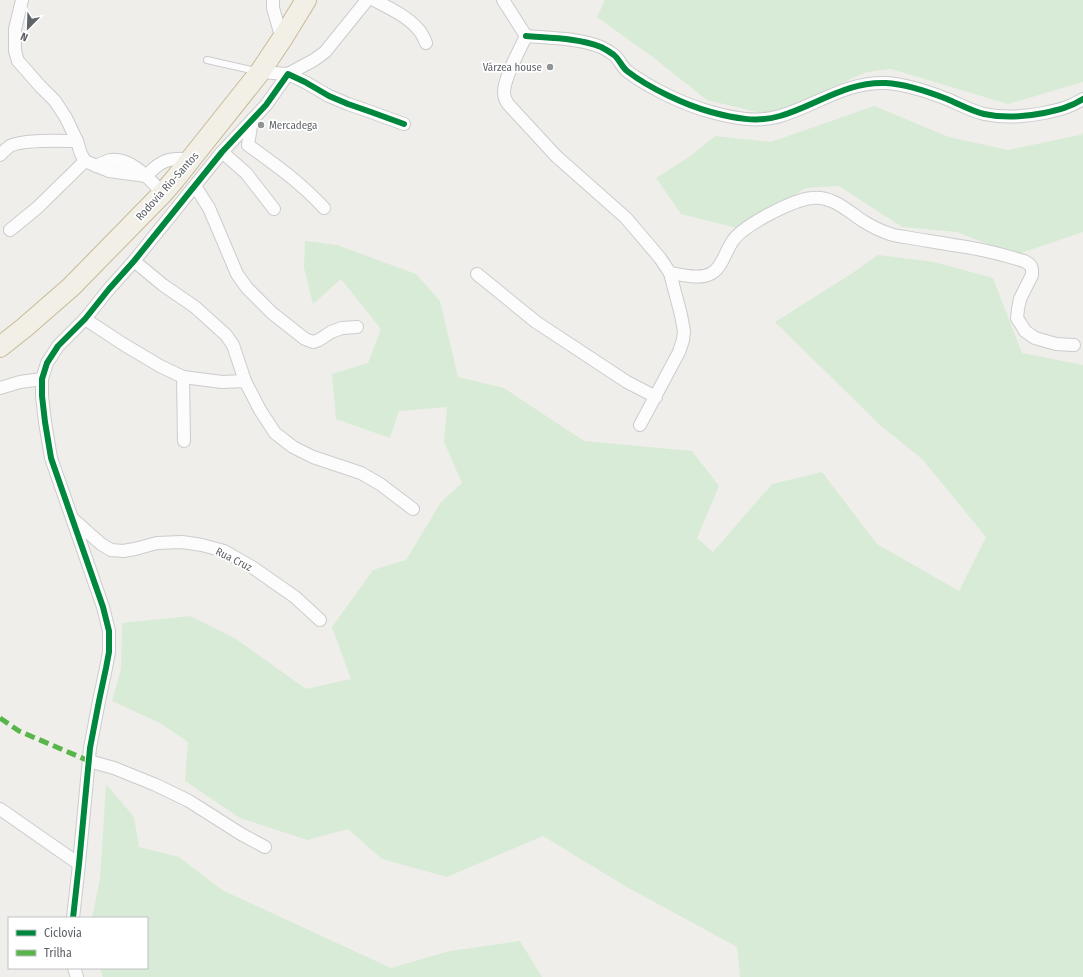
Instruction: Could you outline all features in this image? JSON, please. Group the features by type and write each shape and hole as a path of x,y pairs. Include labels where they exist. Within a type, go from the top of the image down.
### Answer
{"highway":[{"name":"Rodovia Rio-Santos","path":"0,347 24,328 71,286 163,193 192,159 260,72 306,0"}],"street":[{"path":"22,0 15,29 15,51 18,61 55,101 66,118 77,141 81,154 90,163 109,171 146,176 163,193"},
{"path":"273,0 273,8 282,39"},
{"path":"73,917 80,864 89,761 109,652 109,631 104,607 51,458 44,422 42,379 48,363 58,346 85,319 226,148 266,105 288,74 314,60 325,52 367,0"},
{"path":"374,0 393,10 409,21 419,30 426,43"},
{"path":"503,0 526,36"},
{"path":"526,36 567,39 601,47 615,56 627,71 654,88 678,100 710,112 738,118 758,120 779,116 850,88 868,83 886,83 911,88 946,99 983,114 1006,116 1031,116 1074,105 1083,99"},
{"path":"526,36 508,76 504,91 504,98 556,156 626,218 660,258 670,273 681,315 684,331 683,340 679,352 640,425"},
{"path":"260,72 288,74 329,96 404,124"},
{"path":"248,145 252,120"},
{"path":"0,155 11,146 26,142 77,141"},
{"path":"226,148 248,145 302,185 324,208"},
{"path":"226,148 274,209"},
{"path":"146,176 155,167 167,160 175,158 192,159"},
{"path":"10,230 90,163"},
{"path":"195,186 209,208 237,274 247,288 272,313 305,340 313,342 342,328 357,327"},
{"path":"670,273 706,276 718,269 728,248 735,238 751,224 777,210 800,201 812,198 825,198 865,222 891,234 983,250 1024,260 1031,266 1032,275 1020,299 1017,318 1025,331 1035,338 1056,344 1074,345"},
{"path":"134,261 163,285 194,307 226,335 233,345 245,381 260,410 275,433 293,447 314,457 361,474 380,484 413,509"},
{"path":"477,274 536,322 627,382 656,397"},
{"path":"85,319 154,363 183,377 222,382 245,381"},
{"path":"183,377 184,442"},
{"path":"0,388 20,382 42,379"},
{"name":"Rua Cruz","path":"72,518 101,544 111,550 135,550 157,543 182,542 202,545 224,551 252,567 295,597 320,620"},
{"path":"89,761 114,768 156,785 189,801 241,834 265,847"},
{"path":"0,809 80,864"}],"lane":[{"path":"207,60 260,72"}],"green space":[{"path":"605,0 1083,0 1083,82 1008,104 891,69 867,72 769,115 707,100 654,58 597,17"},
{"path":"874,106 949,137 1008,150 1080,135 1083,133 1083,232 1015,255 957,232 902,227 839,186 806,188 741,229 681,214 656,178 689,157 715,136 771,142"},
{"path":"305,241 337,245 416,274 440,301 458,377 504,388 584,441 692,451 719,486 697,538 713,552 772,484 822,472 877,544 959,591 986,537 922,459 881,426 775,322 851,274 878,255 934,262 993,278 1022,353 1083,365 1083,977 740,977 737,947 625,886 543,836 447,877 382,859 348,829 307,840 240,818 185,781 188,742 160,723 112,701 121,669 122,623 190,616 236,639 306,689 351,679 332,627 373,570 406,560 441,502 462,483 444,442 447,407 399,411 390,438 336,419 332,374 368,363 381,329 341,279 313,304 304,268"},
{"path":"106,784 134,817 139,847 179,857 222,890 391,968 450,951 520,941 542,977 103,977 100,969 148,969 148,917 92,917 100,879"}],"marked path":[{"path":"0,718 19,731 89,761"}],"cycle path":[{"path":"526,36 574,40 601,47 614,55 627,71 646,84 701,109 745,119 763,119 780,116 845,90 872,83 893,84 925,91 979,113 999,116 1021,116 1044,113 1069,106 1083,99"},
{"path":"73,917 90,748 109,652 109,631 103,607 51,458 42,396 42,379 47,363 58,346 85,319 222,152 266,105 288,74 329,96 404,124"}],"place":[{"name":"Várzea house","path":"550,67"},
{"name":"Mercadega","path":"261,125"}]}
